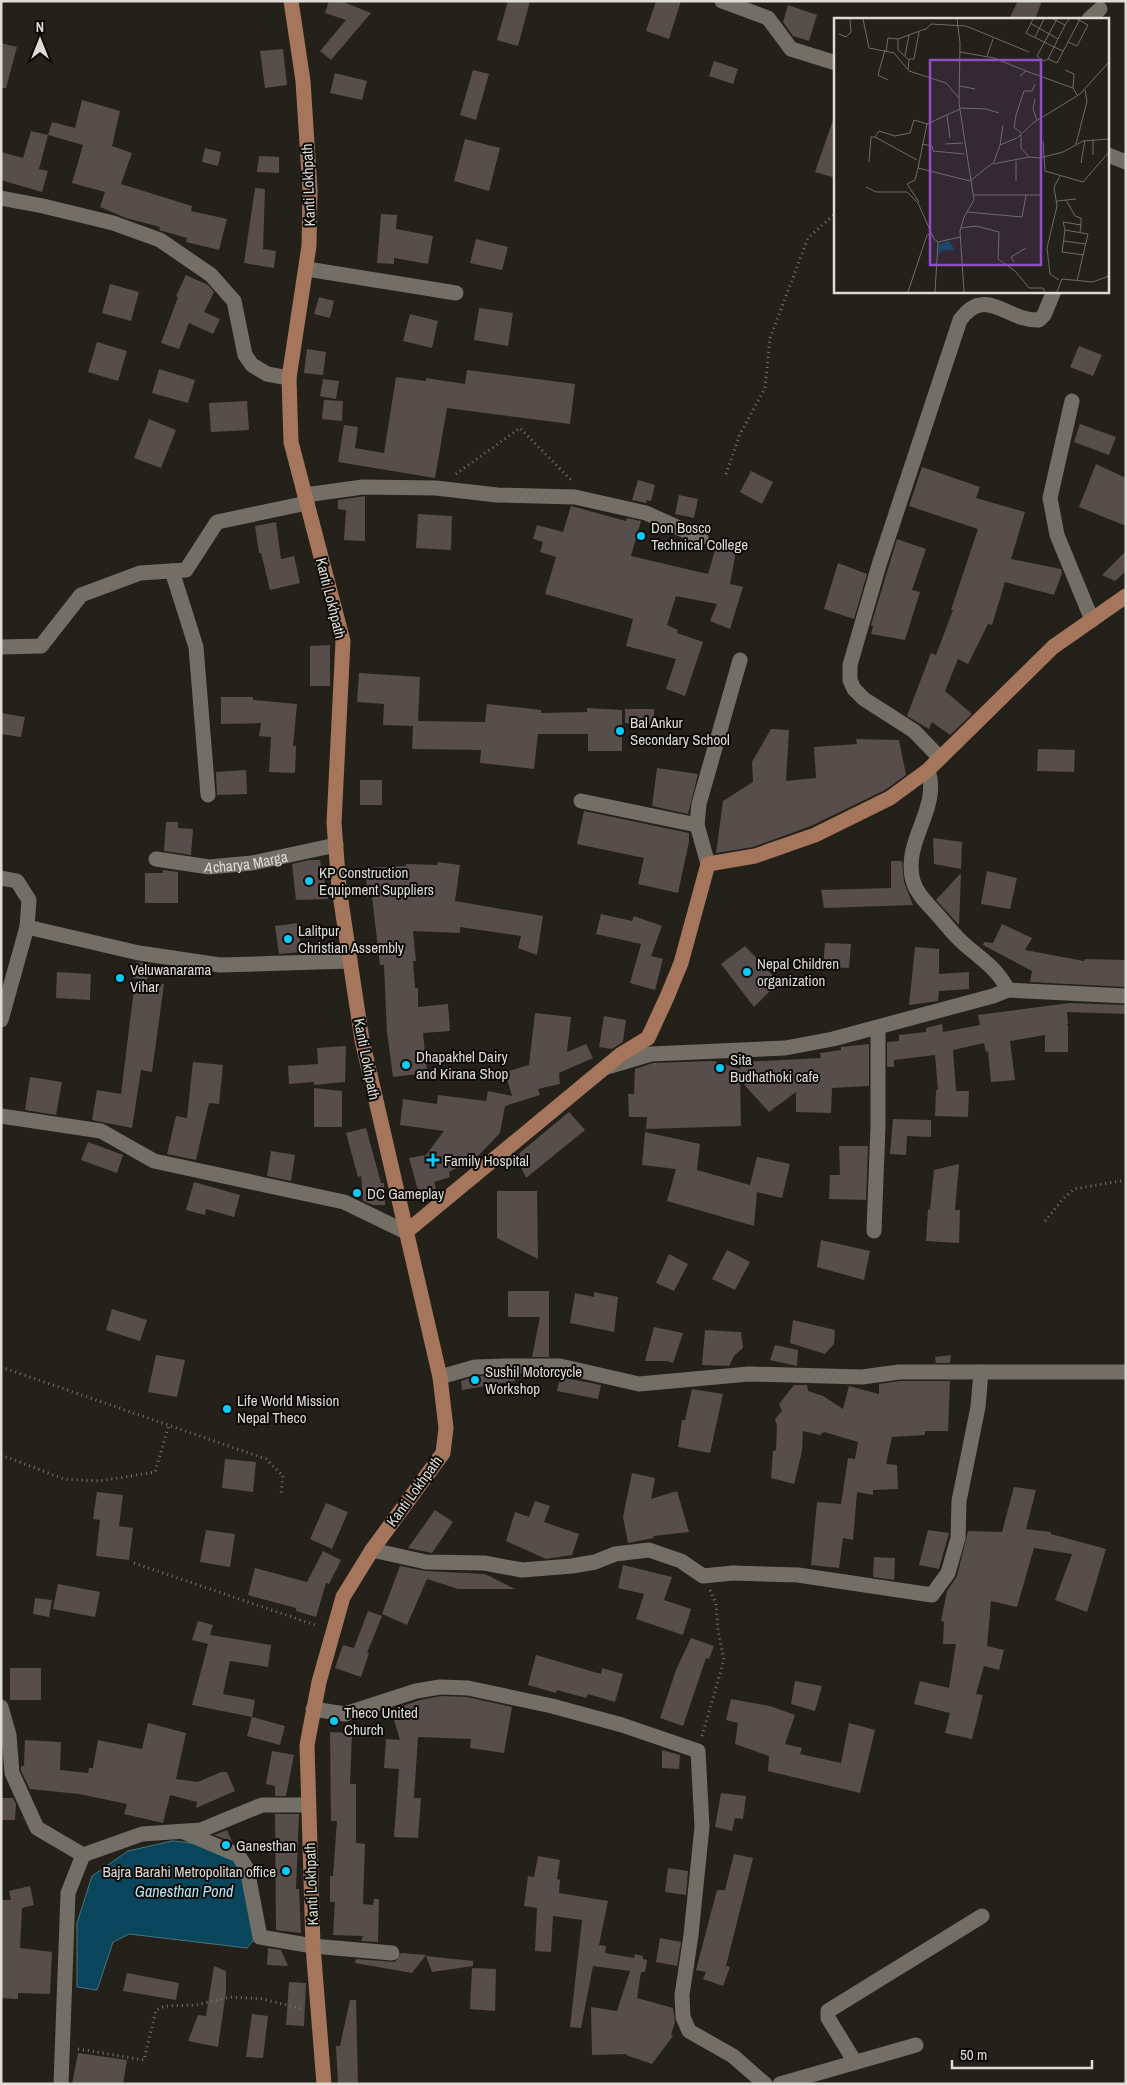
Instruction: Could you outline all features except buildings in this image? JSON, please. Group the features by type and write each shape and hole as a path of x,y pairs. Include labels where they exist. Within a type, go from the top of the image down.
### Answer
{"main road":[{"name":"Kanti Lokhpath","path":"291,1 303,81 310,190 307,269 289,378 291,442 343,641 334,823 339,888 362,1040 440,1377 446,1428 443,1453 372,1550 343,1597 314,1709 307,1745 314,1946 324,2084"},
{"path":"406,1232 620,1055 648,1038 681,962 708,864 755,856 815,835 890,798 928,770 1053,646 1126,596"}],"street":[{"path":"722,1 768,18 791,48 834,62"},
{"path":"1110,156 1126,162"},
{"path":"1,198 104,221 160,240 211,275 234,301 245,355 252,365 267,374 289,378"},
{"path":"307,269 456,293"},
{"path":"940,758 914,731 864,699 854,689 850,680 850,665 879,565 960,320 968,308 984,303 1030,320 1039,320 1044,315 1054,292"},
{"path":"1072,401 1050,498 1057,535 1092,620"},
{"path":"1,647 40,646 81,595 140,573 186,570 217,522 306,499 363,487 436,488 497,495 575,497 646,512 700,538"},
{"path":"172,571 196,648 208,795"},
{"path":"708,864 697,825 699,804 740,660"},
{"path":"928,770 933,789 930,803 911,852 910,866 914,882 922,898 963,943 1001,976 1008,990"},
{"path":"581,801 697,825"},
{"name":"Acharya Marga","path":"156,859 209,867 252,863 336,845"},
{"path":"1,878 17,881 30,900 27,927 1,1020"},
{"path":"27,927 139,953 220,965 350,961"},
{"path":"607,1067 651,1054 785,1048 878,1028 1008,990 1126,996"},
{"path":"874,1232 878,1126 878,1028"},
{"path":"1,1116 101,1131 154,1161 344,1202 406,1232"},
{"path":"440,1377 474,1367 506,1366 560,1366 639,1384 750,1374 862,1377 899,1372 1126,1372"},
{"path":"372,1550 426,1562 484,1563 522,1570 572,1566 595,1562 616,1554 649,1550 682,1562 703,1576 733,1573 798,1575 932,1595 948,1573 958,1538 959,1501 978,1407 981,1372"},
{"path":"314,1709 345,1714 416,1691 440,1687 468,1688 552,1706 622,1725 698,1751 702,1827 691,1935 682,1995 683,2017 690,2031 733,2056 765,2084"},
{"path":"1,1707 8,1736 7,1774 37,1828 83,1854 142,1834 201,1830 262,1805 308,1805"},
{"path":"182,1831 238,1855 247,1869 260,1937 314,1946 392,1953"},
{"path":"61,2084 68,1893 83,1854"},
{"path":"855,2062 828,2018 828,2011 982,1916"},
{"path":"780,2084 916,2045"}],"path":[{"path":"726,474 740,434 765,388 770,338 808,238 834,215"},
{"path":"436,488 520,428 573,481"},
{"path":"1045,1221 1074,1189 1126,1180"},
{"path":"1,1367 266,1459 283,1476 282,1494"},
{"path":"1,1455 64,1479 100,1481 155,1472 169,1425"},
{"path":"134,1563 313,1624 333,1633"},
{"path":"698,1751 724,1660 718,1630 716,1603 703,1576"},
{"path":"62,2046 144,2060 156,2010 165,2006 196,2005 230,1997 263,1999 319,2013"}],"water":[{"name":"Ganesthan Pond","path":"172,1841 214,1848 236,1858 247,1883 256,1937 247,1948 129,1934 113,1942 97,1990 77,1987 77,1923 92,1876 128,1851"}],"place":[{"name":"Don Bosco Technical College","path":"641,536"},
{"name":"Bal Ankur Secondary School","path":"620,731"},
{"name":"KP Construction Equipment Suppliers","path":"309,881"},
{"name":"Lalitpur Christian Assembly","path":"288,939"},
{"name":"Nepal Children organization","path":"747,972"},
{"name":"Veluwanarama Vihar","path":"120,978"},
{"name":"Dhapakhel Dairy and Kirana Shop","path":"406,1065"},
{"name":"Sita Budhathoki cafe","path":"720,1068"},
{"name":"Family Hospital","path":"433,1160"},
{"name":"DC Gameplay","path":"357,1193"},
{"name":"Sushil Motorcycle Workshop","path":"475,1380"},
{"name":"Life World Mission Nepal Theco","path":"227,1409"},
{"name":"Theco United Church","path":"334,1721"},
{"name":"Ganesthan","path":"226,1845"},
{"name":"Bajra Barahi Metropolitan office","path":"286,1871"}]}
